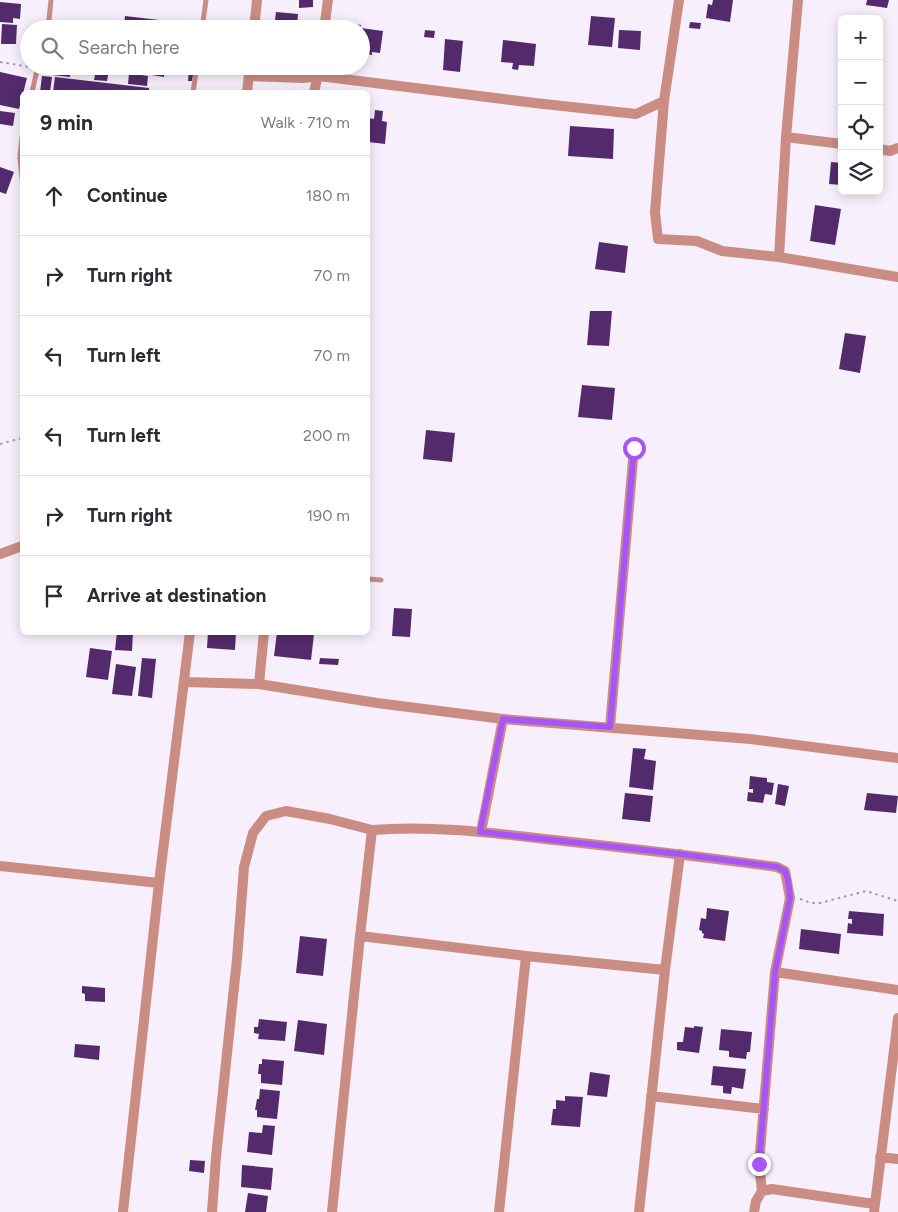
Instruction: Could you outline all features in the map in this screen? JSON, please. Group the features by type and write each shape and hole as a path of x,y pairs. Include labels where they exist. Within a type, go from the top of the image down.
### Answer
{"street":[{"path":"255,20 257,0"},
{"path":"325,20 328,0"},
{"path":"680,0 664,101 655,212 658,239 697,241 722,251 779,257 898,277"},
{"path":"779,257 786,137 798,0"},
{"path":"247,90 249,75"},
{"path":"280,75 303,78 310,75"},
{"path":"314,90 318,75"},
{"path":"346,75 535,103 636,114 664,101"},
{"path":"786,137 838,144"},
{"path":"883,149 898,148"},
{"path":"610,727 634,448"},
{"path":"0,554 20,547"},
{"path":"123,1212 159,883 190,635"},
{"path":"259,684 264,635"},
{"path":"184,682 259,684 377,703 503,719 750,739 898,758"},
{"path":"480,832 503,719"},
{"path":"212,1212 244,868 252,833 266,816 286,811 330,819 372,830 401,828 480,832 680,854 777,867 785,871 790,898 775,972 759,1164 762,1191 756,1201 754,1212"},
{"path":"332,1212 372,830"},
{"path":"640,1212 664,970 680,854"},
{"path":"0,866 159,883"},
{"path":"360,936 664,970"},
{"path":"499,1212 526,956"},
{"path":"775,972 898,990"},
{"path":"762,1191 772,1189 874,1208 898,1018"},
{"path":"651,1096 764,1109"},
{"path":"880,1157 898,1159"}],"lane":[{"path":"49,20 51,0"},
{"path":"203,20 206,0"},
{"path":"32,90 35,75"},
{"path":"193,90 196,75"},
{"path":"370,579 381,580"}],"path":[{"path":"0,62 20,65"},
{"path":"0,444 20,439"},
{"path":"790,898 811,903 866,891 898,901"}],"building":[{"path":"299,0 313,0 313,7 299,8"},
{"path":"713,0 733,0 730,22 706,18 708,4 712,5"},
{"path":"867,0 889,0 887,8 866,5"},
{"path":"0,2 21,4 20,19 13,18 13,23 0,22"},
{"path":"276,12 298,14 298,20 275,20"},
{"path":"125,16 159,20 125,20"},
{"path":"591,16 615,18 612,47 588,45"},
{"path":"690,22 701,23 700,29 689,28"},
{"path":"2,24 17,25 16,44 1,44"},
{"path":"370,29 383,31 380,53 372,52 372,55 370,55"},
{"path":"425,30 435,31 434,38 424,37"},
{"path":"619,30 641,31 640,50 618,48"},
{"path":"445,39 463,41 460,72 443,70"},
{"path":"503,40 536,44 534,66 519,65 518,70 512,69 513,63 501,62"},
{"path":"0,72 27,78 24,90 20,90 19,109 0,105"},
{"path":"52,75 70,75 70,77"},
{"path":"95,75 108,75 107,81 94,80"},
{"path":"129,75 148,76 147,86 128,84"},
{"path":"188,75 193,75 192,81 188,81"},
{"path":"42,76 52,77 50,90 40,90"},
{"path":"55,77 149,88 149,90 53,90"},
{"path":"375,110 383,111 382,121 387,122 385,144 370,142 370,118 374,119"},
{"path":"0,111 15,113 13,126 0,124"},
{"path":"570,126 614,129 613,159 568,156"},
{"path":"831,162 838,163 838,185 829,184"},
{"path":"0,167 14,172 6,194 0,192"},
{"path":"815,205 841,209 835,245 810,241"},
{"path":"599,242 628,246 625,273 595,269"},
{"path":"590,311 612,311 609,346 587,345"},
{"path":"845,333 866,336 860,373 839,369"},
{"path":"582,385 615,388 612,420 578,417"},
{"path":"426,430 455,433 452,462 423,459"},
{"path":"394,608 412,609 410,637 392,636"},
{"path":"117,635 133,635 132,651 115,650"},
{"path":"208,635 236,635 235,650 207,648"},
{"path":"277,635 314,635 311,660 274,656"},
{"path":"90,648 112,651 108,680 86,677"},
{"path":"142,658 156,659 152,698 138,696"},
{"path":"320,658 339,659 338,665 319,664"},
{"path":"116,664 136,667 132,696 112,694"},
{"path":"633,748 646,749 644,759 656,761 653,790 629,787"},
{"path":"750,776 767,778 767,782 774,783 772,795 765,794 763,803 747,801 748,792 753,793 753,789 749,789"},
{"path":"778,784 789,786 785,806 775,804"},
{"path":"625,793 653,796 650,822 622,819"},
{"path":"867,793 898,796 896,813 864,810"},
{"path":"707,908 729,911 725,941 703,938 704,934 699,930 701,918 706,919"},
{"path":"849,911 884,914 883,936 847,933 848,923 852,924 852,919 848,919"},
{"path":"801,929 841,934 839,954 799,949"},
{"path":"300,936 327,939 323,976 296,973"},
{"path":"82,986 105,988 105,1002 85,1001"},
{"path":"259,1019 287,1022 285,1041 258,1039 259,1034 254,1033 254,1027 258,1027"},
{"path":"298,1020 327,1024 324,1055 294,1051"},
{"path":"694,1026 703,1027 699,1053 677,1050 677,1042 683,1042 685,1027 694,1028"},
{"path":"721,1029 752,1032 750,1052 747,1052 746,1059 729,1057 729,1051 719,1050"},
{"path":"75,1044 100,1046 99,1060 74,1057"},
{"path":"262,1059 284,1061 282,1085 261,1083 261,1074 258,1074 259,1064 262,1064"},
{"path":"713,1066 746,1069 743,1089 732,1087 731,1094 723,1093 723,1086 711,1085"},
{"path":"590,1072 610,1075 607,1097 587,1095"},
{"path":"260,1089 280,1091 277,1119 257,1117 257,1110 255,1110"},
{"path":"565,1096 583,1097 580,1127 551,1125 553,1109 556,1109 556,1100 565,1101"},
{"path":"263,1125 275,1126 272,1155 247,1152 249,1132 262,1133"},
{"path":"190,1160 205,1161 204,1173 189,1171"},
{"path":"242,1165 273,1168 271,1190 241,1187"},
{"path":"248,1193 268,1196 266,1212 245,1212"}],"route":[{"path":"634,448 610,727 503,719 480,832 680,854 777,867 785,871 790,898 775,972 759,1164"}]}
